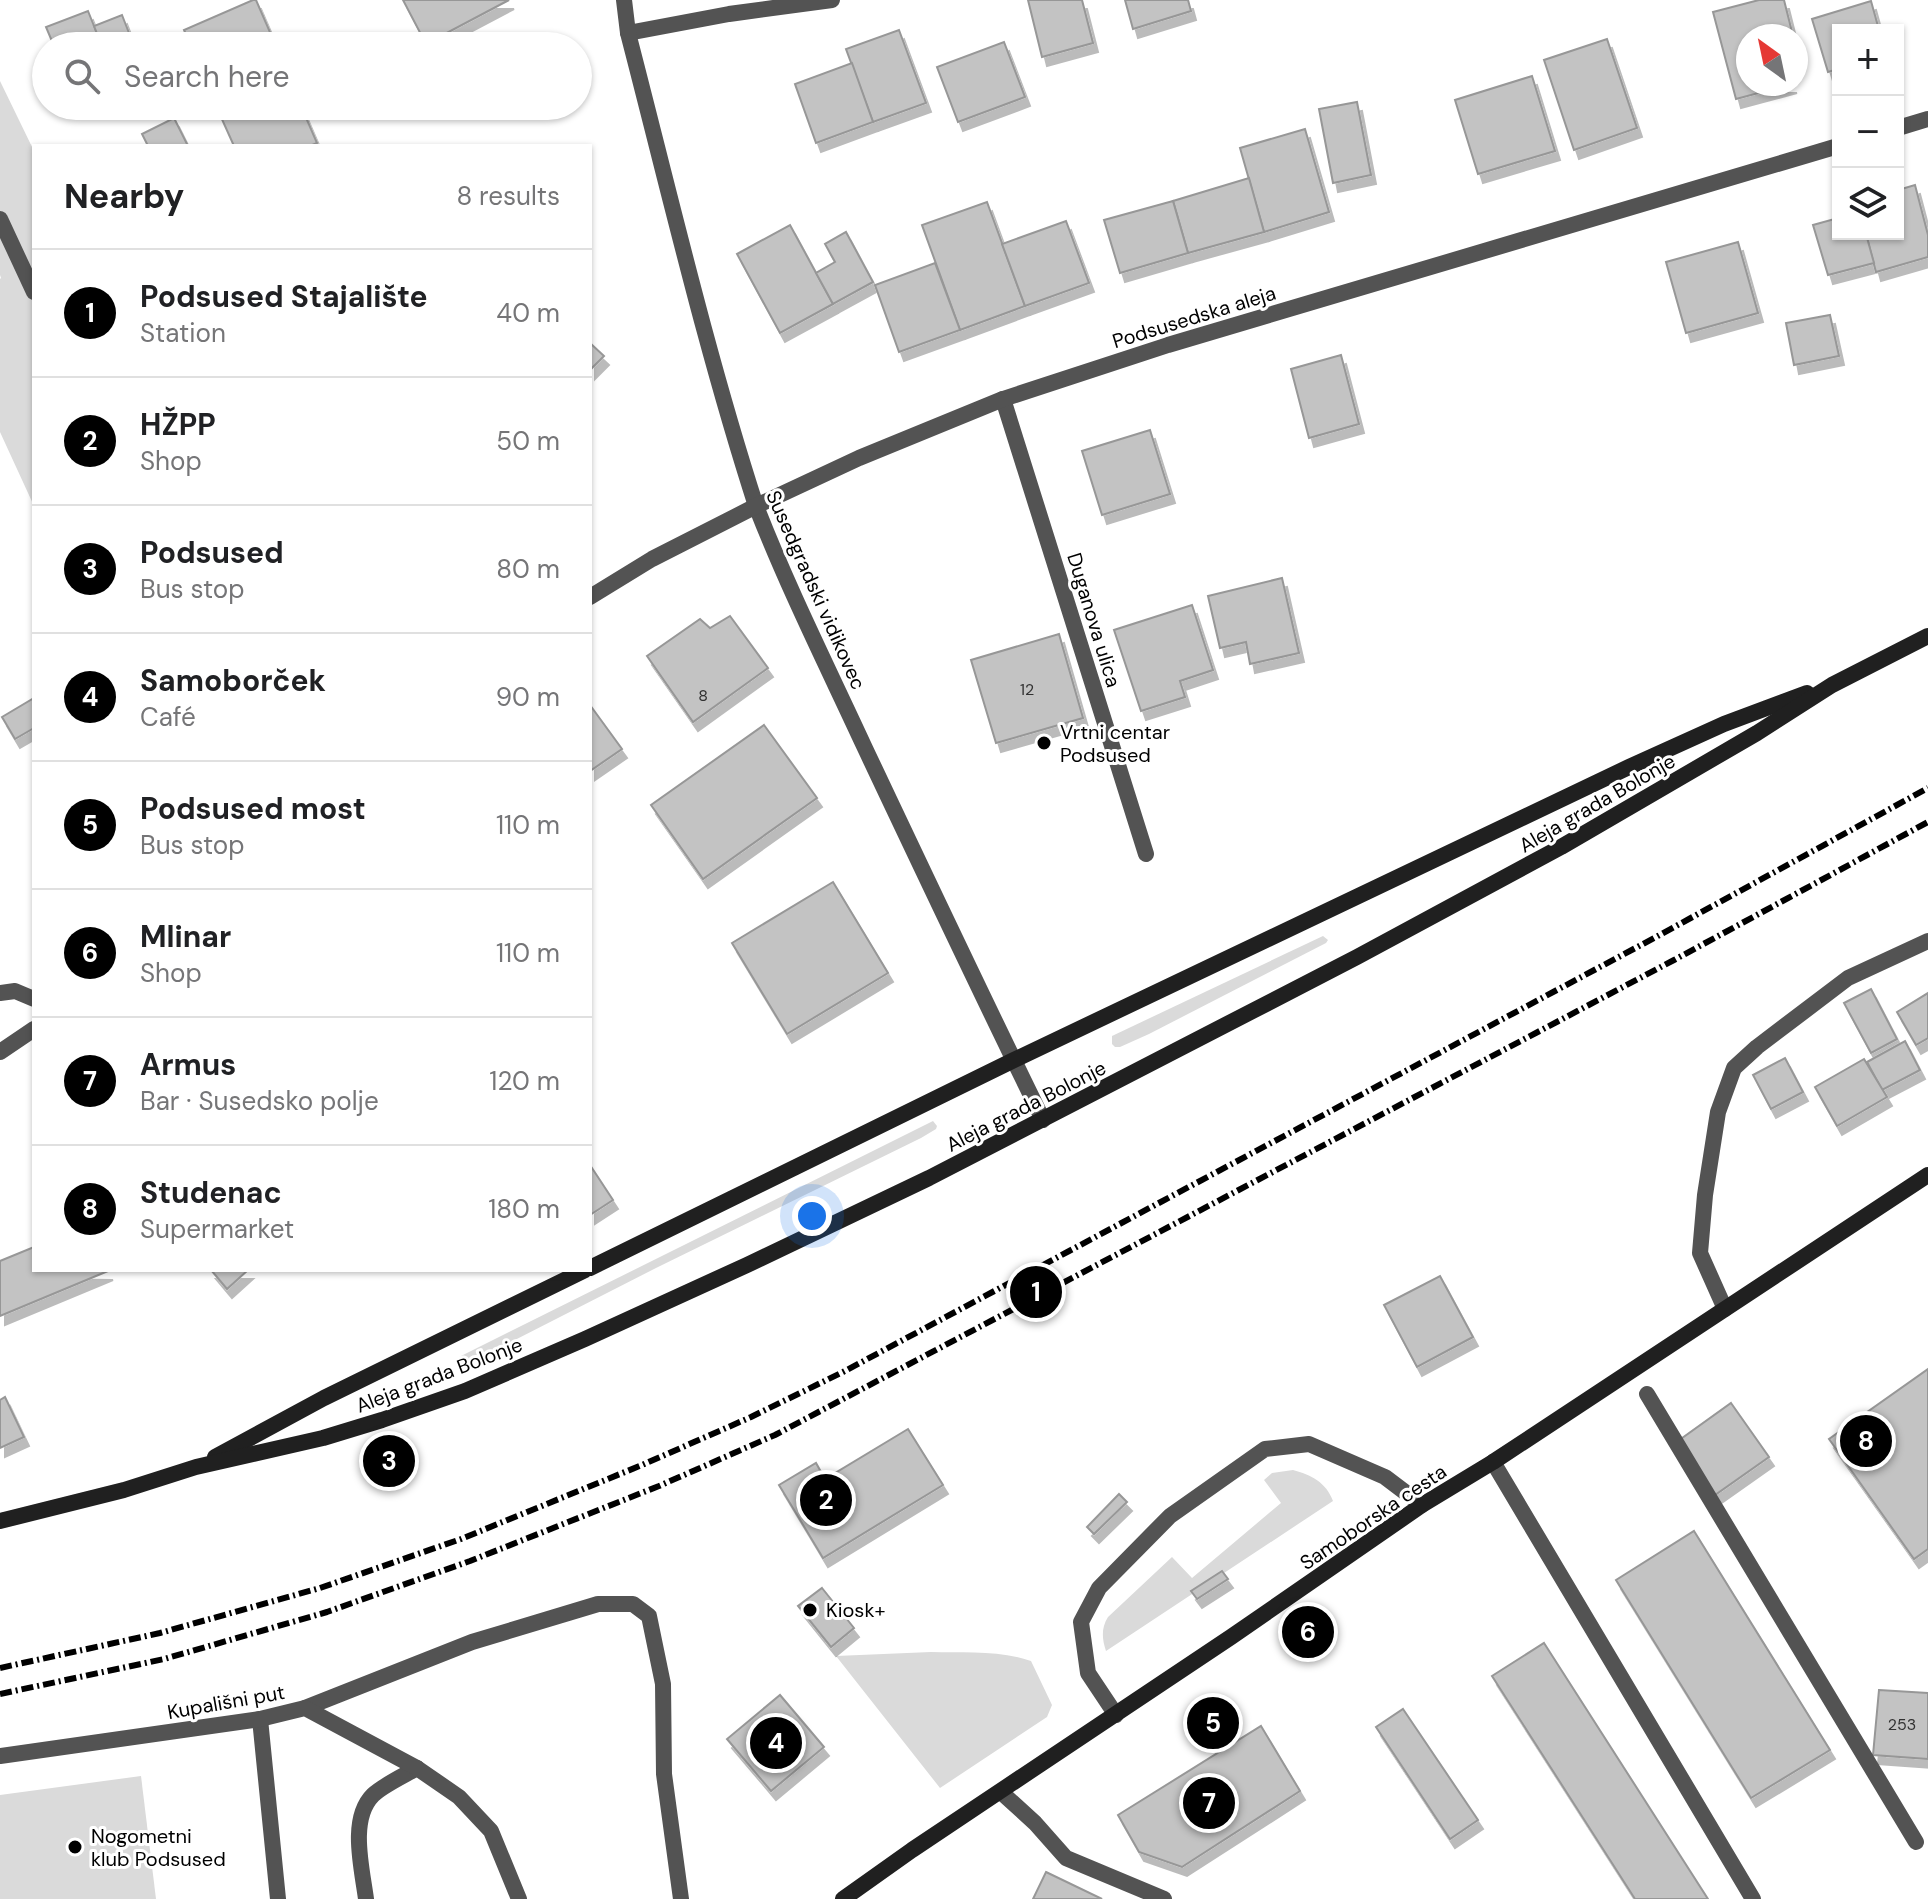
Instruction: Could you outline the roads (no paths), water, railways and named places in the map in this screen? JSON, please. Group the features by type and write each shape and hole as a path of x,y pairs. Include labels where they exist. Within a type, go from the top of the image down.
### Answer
{"main road":[{"name":"Aleja grada Bolonje","path":"0,1521 382,1420 465,1391 747,1265 929,1178 1343,964 1561,847 1732,748 1832,685 1928,636"},
{"name":"Aleja grada Bolonje","path":"592,1267 1014,1060 1629,767 1779,702 1832,685"},
{"name":"Samoborska cesta","path":"843,1899 1422,1505 1493,1462 1928,1175"},
{"name":"Aleja grada Bolonje","path":"196,1467 324,1398 582,1272"}],"street":[{"name":"Susedgradski vidikovec","path":"624,0 628,33 680,235 756,506 841,698 1043,1120"},
{"path":"628,33 729,14 832,0"},
{"path":"1904,126 1928,119"},
{"name":"Podsusedska aleja","path":"592,596 652,559 756,506 873,452 1003,399 1168,345 1832,148"},
{"path":"0,219 32,288"},
{"name":"Duganova ulica","path":"1003,399 1146,854"},
{"path":"1725,1309 1700,1253 1718,1112 1734,1068 1848,978 1928,941"},
{"path":"0,993 15,991 32,998"},
{"path":"0,1052 32,1030"},
{"path":"1647,1394 1916,1842"},
{"path":"1116,1715 1088,1673 1081,1622 1099,1588 1170,1516 1265,1449 1309,1444 1385,1477 1422,1505"},
{"path":"1493,1462 1753,1899"},
{"path":"305,1708 472,1642 598,1604 633,1604 649,1616 663,1684 664,1774 681,1899"},
{"name":"Kupališni put","path":"0,1756 260,1719 305,1708 417,1768 459,1797 491,1831 519,1899"},
{"path":"260,1719 278,1899"},
{"path":"366,1899 357,1834 362,1814 373,1795 417,1768"},
{"path":"1001,1792 1035,1823 1066,1858 1164,1899"}],"railway":[{"path":"0,1668 160,1633 320,1588 461,1539 751,1417 843,1372 1928,788"},
{"path":"0,1694 164,1659 327,1612 470,1561 659,1486 775,1435 1674,960 1928,822"}],"place":[{"name":"Vrtni centar Podsused","path":"1044,743"},
{"name":"Podsused Stajalište","path":"1036,1292"},
{"name":"Studenac","path":"1866,1441"},
{"name":"Podsused","path":"389,1461"},
{"name":"HŽPP","path":"826,1500"},
{"name":"Kiosk+","path":"810,1610"},
{"name":"Mlinar","path":"1308,1632"},
{"name":"Podsused most","path":"1213,1723"},
{"name":"Samoborček","path":"776,1743"},
{"name":"Armus","path":"1209,1803"},
{"name":"Nogometni klub Podsused","path":"75,1847"}]}
